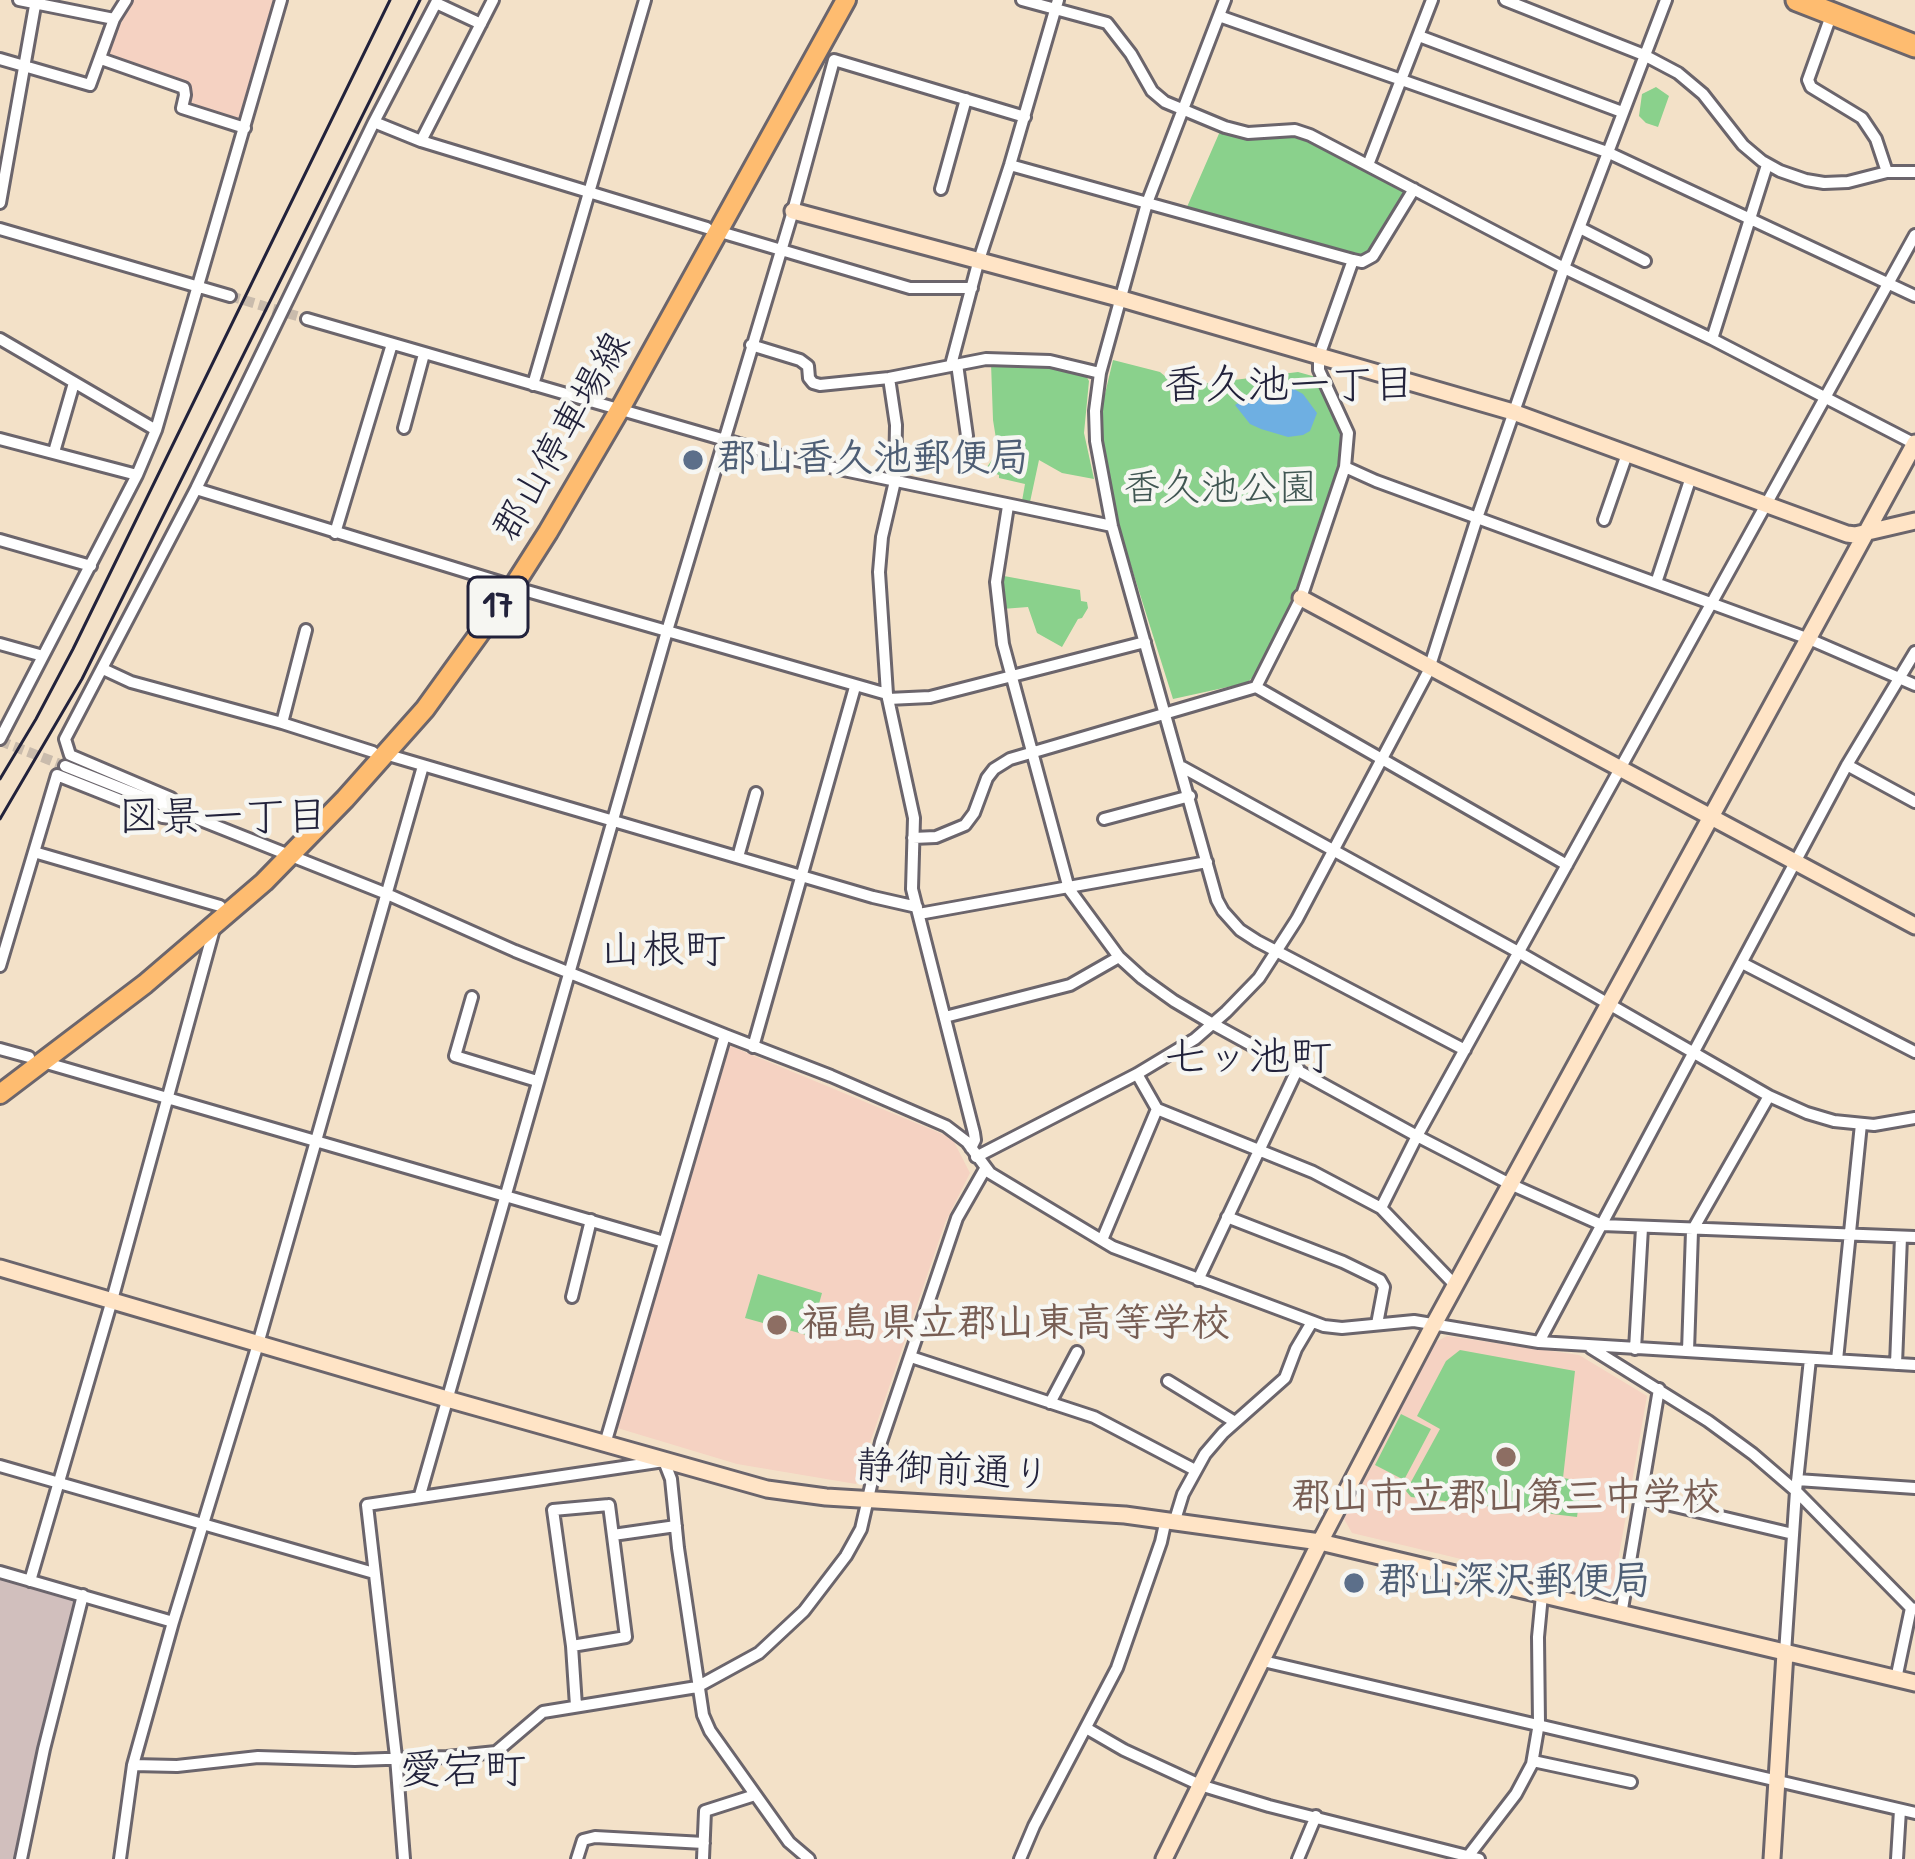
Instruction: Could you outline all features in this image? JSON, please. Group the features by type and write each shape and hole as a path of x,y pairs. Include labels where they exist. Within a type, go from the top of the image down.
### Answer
{"highway":[{"path":"1797,0 1915,46"}],"main road":[{"name":"郡山停車場線","path":"0,1079 145,984 285,854 425,709 508,585 615,407 833,0"},
{"name":"郡山停車場線","path":"712,229 846,0"},
{"name":"郡山停車場線","path":"0,1094 36,1059"}],"street":[{"path":"19,0 114,20"},
{"path":"0,59 90,85 125,0"},
{"path":"2,732 137,476 156,430 281,0"},
{"path":"421,141 493,0"},
{"path":"533,385 645,0"},
{"path":"1022,0 1056,5 1107,23 1152,92 1181,110 1248,133 1295,130 1915,444 1433,1326 1164,1859"},
{"path":"1225,0 1147,203 1100,373 1096,441 1112,526 1217,900 1229,919 1277,952 1465,1050"},
{"path":"1368,165 1432,0"},
{"path":"1505,0 1645,55 1694,84 1743,145 1767,164 1798,178 1848,182 1887,172 1915,172"},
{"path":"974,1153 1187,1045 1239,1000 1277,952 1430,666 1564,268 1666,0"},
{"path":"0,203 36,2"},
{"path":"0,967 64,766 64,739 196,489 374,122 436,3 481,24"},
{"path":"967,436 954,365 978,263 1056,5"},
{"path":"1832,13 1808,80 1811,87 1862,118 1876,139 1887,172"},
{"path":"1219,16 1607,152 1915,296"},
{"path":"1419,36 1622,112"},
{"path":"101,58 184,88 182,108 245,128"},
{"path":"420,1495 834,60 1024,117"},
{"path":"941,189 966,100"},
{"path":"374,122 590,194 910,288 972,288"},
{"path":"1712,339 1767,164"},
{"path":"1010,165 1363,262 1373,256 1414,189"},
{"path":"793,211 1122,299 1513,412 1847,534 1915,520"},
{"path":"0,229 230,296"},
{"path":"1580,229 1645,260"},
{"path":"1381,1208 1915,236"},
{"path":"1256,688 1301,598 1345,467 1348,433 1319,370 1319,356 1353,260"},
{"path":"307,319 791,459 1112,526"},
{"path":"0,339 156,430"},
{"path":"335,532 392,344"},
{"path":"751,345 800,360 808,366 813,383 890,378 986,359 1035,359 1100,373"},
{"path":"404,428 424,354"},
{"path":"890,378 896,425 895,481 879,572 888,697 914,818 912,889 974,1133 974,1153"},
{"path":"54,452 74,383"},
{"path":"0,439 137,476"},
{"path":"1604,520 1628,454"},
{"path":"1345,467 1809,639 1915,685"},
{"path":"1656,583 1691,477"},
{"path":"196,489 888,697 930,697 1145,642"},
{"path":"1008,506 996,582 1003,644 1069,889 1119,956 1158,990 1213,1024 1417,1136 1602,1226 1908,1237 1896,1364"},
{"path":"0,540 91,566"},
{"path":"1301,598 1915,926"},
{"path":"282,723 306,630"},
{"path":"0,644 44,656"},
{"path":"1539,1342 1847,765 1915,652"},
{"path":"103,669 131,682 918,911 1207,862"},
{"path":"753,1047 855,687"},
{"path":"914,838 935,838 965,825 987,778 1010,759 1256,688 1567,866"},
{"path":"1847,765 1915,802"},
{"path":"64,766 934,1120 961,1135 985,1169 1102,1240 1312,1322 1334,1328 1414,1321 1539,1342 1915,1365"},
{"path":"120,1859 133,1765 423,766"},
{"path":"1182,767 1520,952 1769,1096 1807,1113 1861,1124 1915,1118"},
{"path":"738,856 756,793"},
{"path":"1104,819 1190,796"},
{"path":"31,1581 218,916 34,852"},
{"path":"945,1017 1070,985 1119,956"},
{"path":"1742,963 1915,1052"},
{"path":"472,997 455,1056 537,1082"},
{"path":"605,1444 725,1035"},
{"path":"0,1049 664,1242"},
{"path":"1198,1280 1298,1068"},
{"path":"1137,1074 1157,1109 1313,1172 1381,1208 1455,1285"},
{"path":"1688,1351 1692,1231 1769,1096"},
{"path":"1102,1240 1157,1109"},
{"path":"1837,1360 1861,1124"},
{"path":"133,1765 178,1766 258,1757 324,1761 447,1757 496,1751 543,1712 697,1687 759,1653 804,1611 862,1529 881,1442 958,1218 985,1169"},
{"path":"1227,1217 1380,1280 1384,1287 1377,1324"},
{"path":"572,1297 592,1220"},
{"path":"1635,1349 1642,1228"},
{"name":"静御前通り","path":"0,1268 767,1489 1171,1519 1320,1542 1915,1683"},
{"path":"1020,1859 1117,1668 1161,1542 1196,1469 1212,1443 1285,1378 1312,1322"},
{"path":"1588,1346 1659,1389 1796,1486 1913,1608 1896,1679"},
{"path":"1050,1403 1077,1352"},
{"path":"911,1357 1102,1420 1196,1469"},
{"path":"1772,1859 1796,1486 1810,1359"},
{"path":"1168,1381 1235,1422"},
{"path":"1621,1615 1659,1389"},
{"path":"404,1859 397,1757 367,1505 664,1461 671,1478 697,1687 710,1731 789,1842 809,1859"},
{"path":"0,1466 374,1573"},
{"path":"1796,1486 1915,1488"},
{"path":"1641,1498 1793,1534"},
{"path":"572,1646 626,1637 609,1504 553,1510 576,1706"},
{"path":"613,1535 676,1526"},
{"path":"0,1572 173,1622"},
{"path":"21,1859 83,1595"},
{"path":"1086,1728 1200,1785 1471,1858 1533,1761 1539,1724 1542,1595"},
{"path":"1263,1661 1915,1813"},
{"path":"1533,1761 1631,1782"},
{"path":"704,1859 705,1811 755,1795"},
{"path":"1897,1859 1900,1810"},
{"path":"1298,1859 1316,1816"},
{"path":"577,1859 583,1840 596,1838 704,1843"}],"shaded area":[{"path":"133,0 278,0 244,121 237,124 186,104 190,87 109,57"},
{"name":"福島県立郡山東高等学校","path":"728,1045 952,1138 970,1173 945,1223 856,1484 737,1464 614,1427"},
{"name":"郡山市立郡山第三中学校","path":"1447,1336 1579,1355 1647,1396 1612,1595 1352,1533 1344,1519 1436,1342"},
{"path":"0,1578 76,1602 36,1752 15,1859 0,1859"}],"green space":[{"path":"1656,87 1669,96 1658,127 1639,116 1642,94"},
{"path":"1221,129 1307,138 1406,190 1370,253 1362,257 1187,207"},
{"name":"香久池公園","path":"1113,360 1160,372 1178,387 1298,372 1316,377 1341,423 1345,448 1302,587 1260,672 1246,683 1173,699 1121,534 1103,451 1100,415"},
{"path":"991,363 1061,367 1085,374 1089,381 1084,433 1094,479 1062,473 1039,460 1030,502 1022,501 1025,484 985,470 998,451"},
{"path":"1004,576 1080,590 1088,608 1062,647 1037,633 1028,607 1002,609"},
{"path":"758,1274 822,1293 810,1336 745,1318"},
{"path":"1460,1350 1575,1371 1563,1478 1582,1481 1577,1517 1411,1497 1406,1491 1440,1429 1417,1416 1446,1361"},
{"path":"1401,1414 1431,1429 1404,1480 1375,1465"}],"water":[{"path":"1294,389 1317,413 1310,431 1303,435 1288,437 1261,429 1250,424 1235,405 1240,402"}],"tunnel":[{"path":"230,296 307,319"},
{"path":"0,741 65,766"}],"railway":[{"path":"0,779 73,649 390,0"},
{"path":"0,819 82,679 420,0"}],"place":[{"name":"郡山香久池郵便局","path":"693,460"},
{"name":"福島県立郡山東高等学校","path":"777,1325"},
{"name":"郡山市立郡山第三中学校","path":"1506,1457"},
{"name":"郡山深沢郵便局","path":"1354,1583"}],"district":[{"name":"香久池一丁目","path":"1289,387"},
{"name":"図景一丁目","path":"223,819"},
{"name":"山根町","path":"663,952"},
{"name":"七ッ池町","path":"1248,1059"},
{"name":"愛宕町","path":"463,1772"}]}
